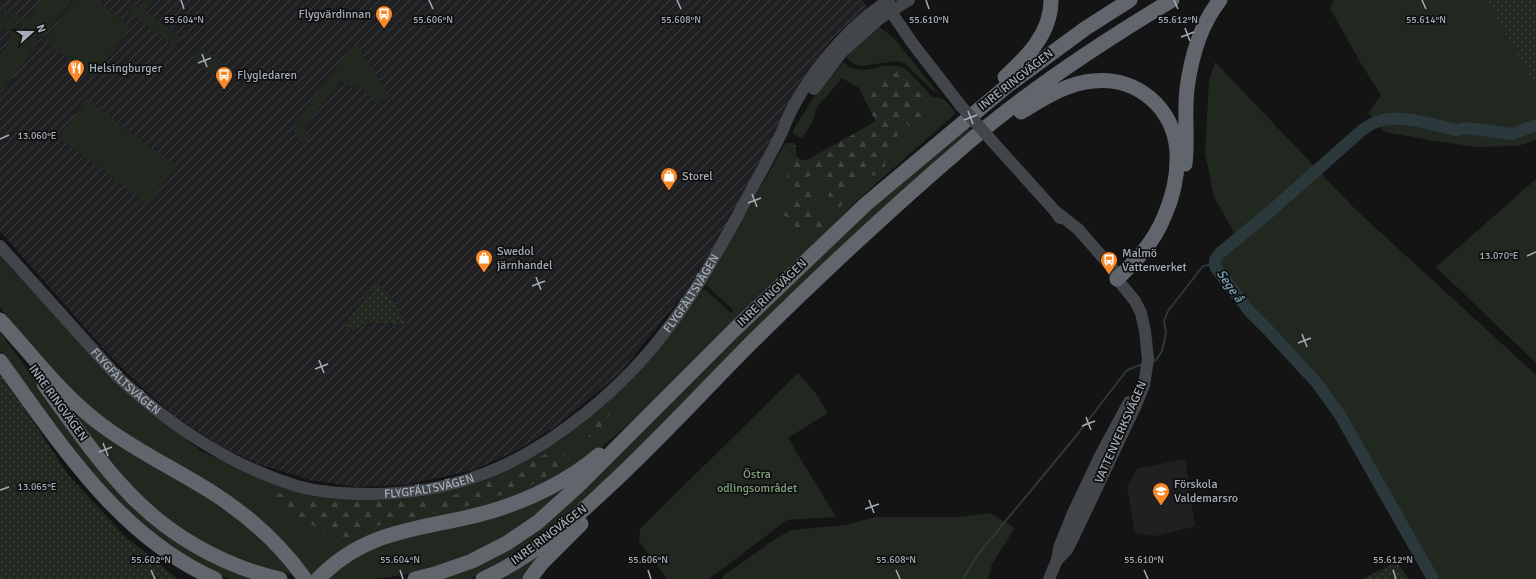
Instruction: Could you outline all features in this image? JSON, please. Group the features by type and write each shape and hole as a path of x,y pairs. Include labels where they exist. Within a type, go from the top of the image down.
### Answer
{"highway":[{"path":"866,204 906,164 1009,74 1025,58 1045,31 1049,19 1051,0"},
{"name":"INRE RINGVÄGEN","path":"415,579 435,574 472,561 507,543 538,522 578,486 734,330 866,204 1007,86 1080,32 1130,0"},
{"name":"INRE RINGVÄGEN","path":"483,579 514,563 564,528 665,432 726,368 832,266 972,140 1064,69 1119,32 1172,0"},
{"path":"1123,288 1138,272 1158,246 1176,213 1186,155 1187,89 1193,56 1202,30 1220,0"},
{"path":"938,170 1014,116 1044,98 1061,90 1092,81 1105,80 1115,80 1140,90 1154,100 1169,124 1175,140 1176,166 1172,194 1164,218 1123,288"},
{"path":"0,321 59,388 88,415 129,443 212,492 238,510 260,528 279,547 305,579"},
{"name":"INRE RINGVÄGEN","path":"0,321 87,443 126,490 175,532 200,549 231,564 276,578"},
{"name":"INRE RINGVÄGEN","path":"0,361 68,455 95,488 118,512 168,553 190,567 215,579"},
{"path":"318,579 336,561 375,539 399,531 493,510 548,489 573,474 592,460 670,394"},
{"path":"530,579 541,564 629,474 665,432"},
{"path":"118,512 139,536 190,579"}],"street":[{"name":"FLYGFÄLTSVÄGEN","path":"0,246 116,375 169,420 211,448 250,469 299,486 344,494 399,493 441,486 486,473 528,454 591,410 618,385 668,329 693,293 717,253 782,132 788,117 807,85 831,52 860,23 887,4 909,0"},
{"path":"887,4 913,44 961,106 1055,211 1073,235 1109,276 1123,288"},
{"name":"VATTENVERKSVÄGEN","path":"1049,579 1073,513 1101,454 1129,402 1144,366 1140,335 1131,305 1123,288"}],"shaded area":[{"path":"0,0 863,0 867,8 833,38 799,83 775,143 734,215 683,295 620,373 558,425 518,450 474,470 405,485 357,487 311,480 258,464 220,446 173,415 136,382 109,355 0,231"},
{"path":"1317,173 1318,176 1309,185 1280,211 1278,210"},
{"path":"1273,212 1275,213 1238,242 1241,237"},
{"name":"Förskola Valdemarsro","path":"1185,459 1195,526 1156,536 1135,533 1127,486 1137,469"}],"green space":[{"path":"41,0 71,0 42,39 0,9 0,5 12,14 14,12 22,19 23,17 27,20"},
{"path":"75,0 96,0 131,27 93,77 44,41"},
{"path":"144,0 154,0 146,11 181,38 175,47 128,12 133,4 138,8"},
{"path":"1334,0 1536,0 1536,140 1518,146 1476,147 1385,132 1368,113 1381,95 1360,62 1330,8"},
{"path":"1487,0 1536,0 1536,87"},
{"path":"0,13 39,42 0,94 0,55 13,37 0,26"},
{"path":"878,26 894,38 938,93 933,91 904,63 897,61 860,66 854,64 846,58 856,46"},
{"path":"356,44 391,99 377,103 357,85 354,89 341,80 303,129 311,135 306,144 300,140 295,133 294,130 296,123 348,51"},
{"path":"201,47 229,68 220,80 192,59"},
{"path":"843,62 850,67 863,70 882,66 896,66 907,70 926,92 933,97 943,99 956,113 852,205 821,238 754,300 637,417 582,464 525,496 416,524 313,579 304,568 145,447 88,408 29,346 0,307 0,254 15,273 25,281 115,381 201,451 216,458 220,458 236,467 371,500 425,496 475,484 521,464 563,438 603,407 639,371 672,332 703,290 705,289 731,313 733,310 706,285 783,147 787,143 794,143 796,147 796,156 801,160 807,160 876,121 859,88 842,78 818,106 814,118 804,136 801,138 794,134 793,131 795,127 816,94"},
{"path":"1215,62 1354,208 1536,375 1536,579 1433,579 1340,415 1316,382 1250,312 1216,268 1215,263 1218,255 1237,238 1214,197 1205,153 1209,81"},
{"path":"902,67 907,70 933,98 923,100 924,108 918,127 912,128 905,122 899,120 897,138 892,152 885,156 885,171 865,179 844,194 842,204 835,210 828,199 831,185 815,176 808,176 808,187 815,197 813,210 823,220 822,227 816,232 801,230 784,215 784,211 795,186 787,178 788,172 795,164 790,148 794,143 796,147 796,156 801,160 807,160 876,122 859,88 877,85 888,79"},
{"path":"87,99 176,166 148,205 59,137"},
{"path":"966,125 973,133 550,532 501,563 470,579 438,579 498,553 844,233"},
{"path":"1536,179 1536,363 1436,267"},
{"path":"377,283 390,297 407,325 369,322 353,330 346,330 346,323"},
{"path":"0,332 40,387 123,494 260,579 229,579 210,571 167,545 101,486 0,350"},
{"path":"0,371 69,476 126,537 178,579 0,579"},
{"name":"Östra odlingsområdet","path":"798,373 815,392 828,413 788,438 836,517 787,520 709,579 667,579 639,541 640,529"},
{"path":"63,396 250,527 297,576 257,566 222,552 189,534 160,512 133,488 108,460"},
{"path":"606,411 608,411 609,417 607,428 589,448 585,447 584,445 593,425"},
{"path":"572,438 570,445 555,471 531,485 467,506 366,528 349,540 333,539 318,528 297,518 295,512 273,501 270,494 273,492 317,501 417,500 455,495 467,489 501,477 537,459"},
{"path":"581,476 523,525 480,550 417,573 375,579 324,579 349,557"},
{"path":"990,513 1015,528 992,564 988,579 723,579 723,576 774,540 791,530 845,525 875,517 960,517"},
{"path":"549,547 525,579 497,579"},
{"path":"1396,562 1409,579 1363,579"}],"waterway":[{"name":"Sege å","path":"1433,579 1340,415 1316,382 1250,312 1216,268 1215,260 1220,253 1271,211 1361,131 1372,124 1383,120 1404,119 1415,120 1457,130 1466,128 1512,134 1536,125"},
{"path":"1153,361 1156,360 1162,351 1166,333 1164,321 1168,311 1203,266 1214,264"},
{"path":"963,579 976,557 1076,436 1127,370 1143,364"}],"place":[{"name":"Flygvärdinnan","path":"384,29"},
{"name":"Helsingburger","path":"76,83"},
{"name":"Flygledaren","path":"224,90"},
{"name":"Storel","path":"669,191"},
{"name":"Swedol järnhandel","path":"484,273"},
{"name":"Malmö Vattenverket","path":"1109,275"},
{"name":"Förskola Valdemarsro","path":"1161,506"}]}
